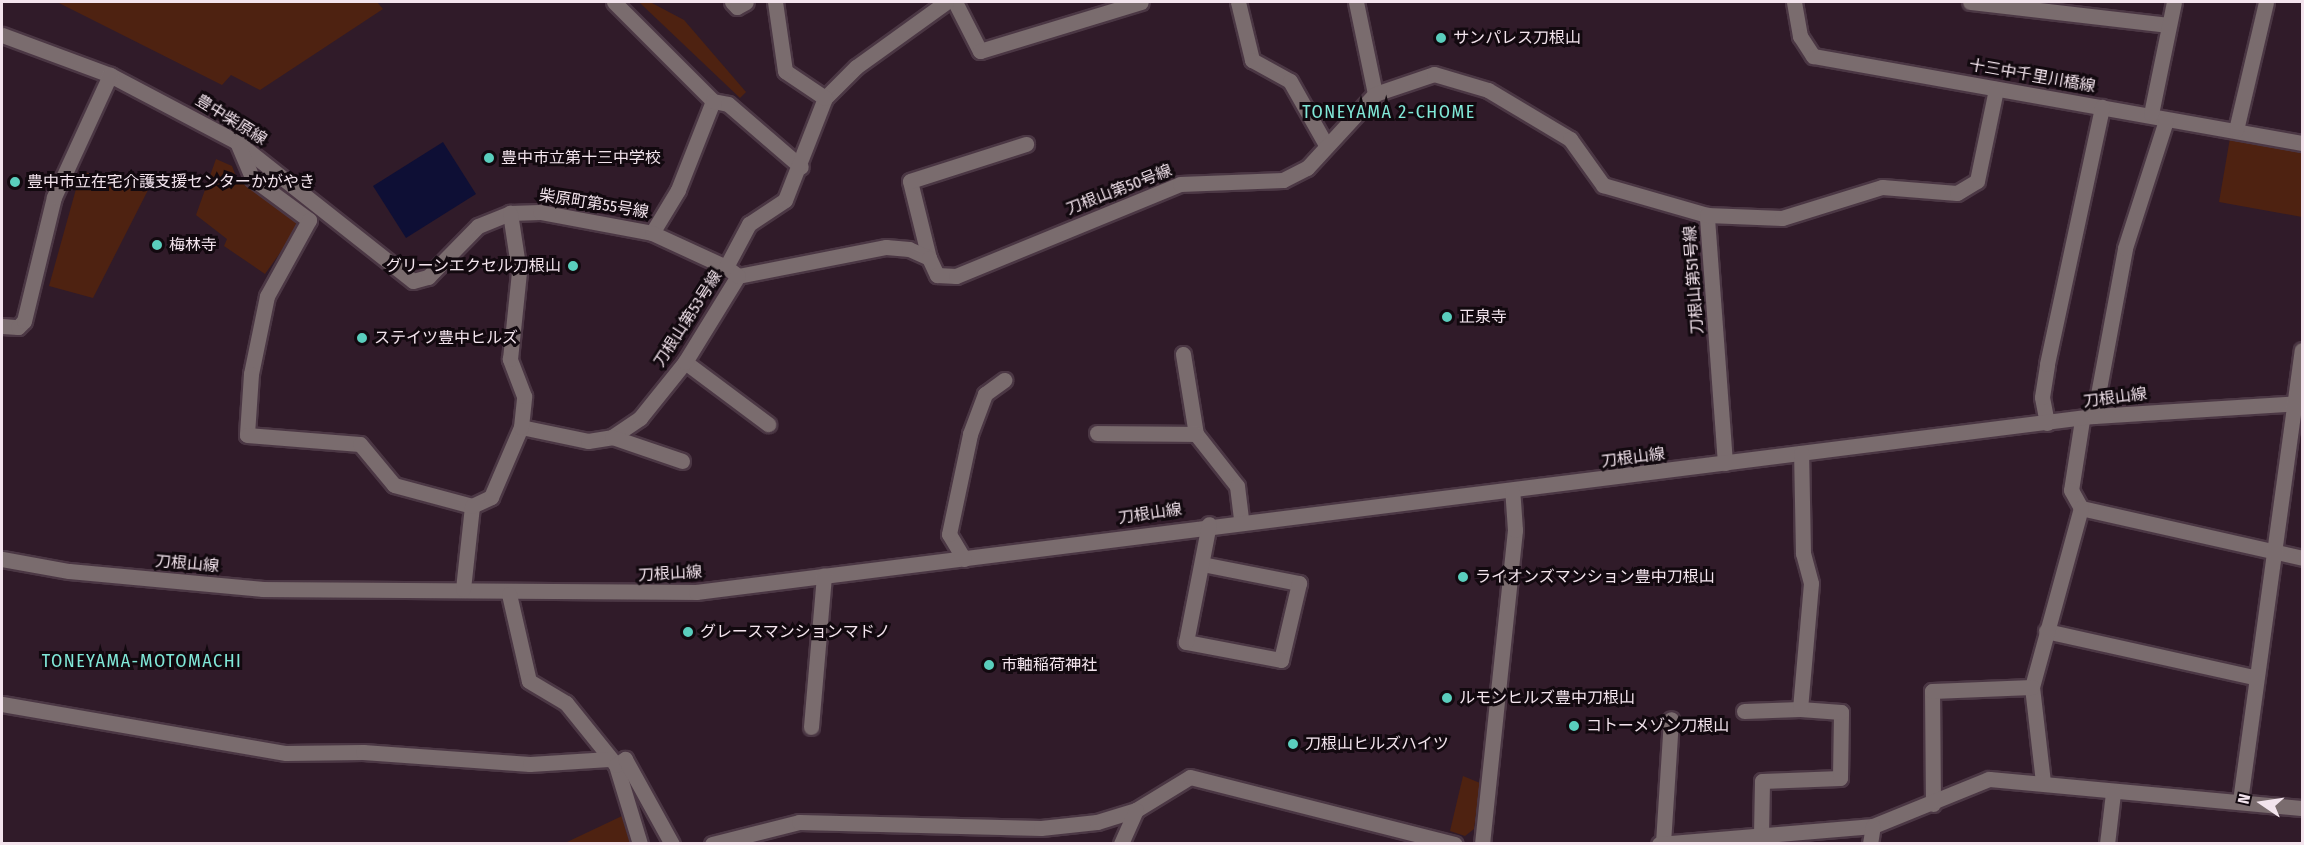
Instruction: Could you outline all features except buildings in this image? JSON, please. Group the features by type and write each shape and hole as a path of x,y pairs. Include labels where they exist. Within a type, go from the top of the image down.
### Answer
{"street":[{"path":"614,2 713,101 728,104 801,167"},
{"path":"732,2 737,8 746,2"},
{"path":"775,2 785,70 825,98 871,54 946,2"},
{"path":"955,2 980,51 1141,2"},
{"path":"1238,2 1252,60 1290,81 1325,143"},
{"path":"1356,2 1375,94"},
{"name":"十三中千里川橋線","path":"1794,2 1800,36 1813,56 2151,114 2166,120 2236,130 2302,143"},
{"path":"1970,2 2168,25"},
{"path":"2151,114 2174,2"},
{"path":"2236,130 2266,2"},
{"name":"豊中柴原線","path":"2,35 110,75 237,142 414,281"},
{"name":"刀根山第50号線","path":"732,271 886,248 909,249 929,258 937,275 956,276 1180,184 1283,180 1307,168 1325,143 1375,94 1434,74 1488,90 1570,139 1603,185 1707,215"},
{"path":"2,326 18,327 24,321 54,197 110,75"},
{"name":"刀根山第51号線","path":"1725,463 1707,215 1782,218 1882,187 1957,193 1977,181 1996,89"},
{"name":"刀根山第53号線","path":"612,437 640,418 685,362 732,271 749,224 785,200 801,167 825,98"},
{"name":"柴原町第55号線","path":"414,281 428,277 478,226 510,213 540,212 652,233 678,190 713,101"},
{"path":"2047,423 2042,397 2047,364 2102,107"},
{"path":"2043,782 2032,687 2080,508 2071,490 2125,248 2166,120"},
{"path":"237,142 252,178 309,220 267,296 251,374 246,435 360,444 394,485 472,506 491,497 521,427 524,396 510,358 519,272 510,213"},
{"path":"929,258 910,181 1026,144"},
{"path":"652,233 732,271"},
{"path":"2240,801 2254,677 2272,551 2299,403 2302,350"},
{"path":"1183,354 1196,434 1237,486 1241,520"},
{"path":"685,362 768,424"},
{"path":"964,559 949,534 970,434 986,394 1004,380"},
{"name":"刀根山線","path":"2,559 69,571 263,589 462,589 509,594 696,592 964,559 1241,520 1512,491 2088,418 2299,403"},
{"path":"521,427 588,441 612,437 682,461"},
{"path":"1097,434 1196,434"},
{"path":"1800,709 1811,600 1799,496 1801,453"},
{"path":"1482,843 1515,530 1512,491"},
{"path":"462,589 472,506"},
{"path":"2080,508 2302,558"},
{"path":"1202,564 1299,583 1281,660 1186,642 1209,524"},
{"path":"811,727 825,576"},
{"path":"509,594 529,681 566,703 612,762 640,843"},
{"path":"2046,631 2254,677"},
{"path":"1933,804 1932,691 2032,687"},
{"path":"2,704 221,746 295,754 363,752 530,764 612,762 625,759 672,843"},
{"path":"1744,711 1800,709 1840,712 1840,778 1762,781 1761,835"},
{"path":"1671,719 1667,843 1873,826 1933,804 1989,779 2043,782 2113,793 2240,801 2302,808"},
{"path":"712,843 799,822 1041,828 1097,822 1136,810 1190,777 1455,843"},
{"path":"2108,843 2113,793"},
{"path":"1121,843 1136,810"},
{"path":"1870,843 1873,826"}],"shaded area":[{"path":"57,2 377,2 383,9 260,90 231,75 222,85"},
{"path":"639,2 650,2 684,20 746,92 740,98"},
{"path":"2230,138 2302,151 2302,217 2219,202"},
{"path":"443,142 476,194 406,238 373,186"},
{"path":"216,159 232,166 237,179 295,219 297,229 265,274 224,246 227,239 196,215"},
{"path":"81,171 148,190 93,298 49,286"},
{"path":"1463,776 1480,783 1474,829 1465,836 1450,831"},
{"path":"622,816 630,843 565,843"}],"place":[{"name":"サンパレス刀根山","path":"1441,38"},
{"name":"豊中市立第十三中学校","path":"489,158"},
{"name":"豊中市立在宅介護支援センターかがやき","path":"15,182"},
{"name":"梅林寺","path":"157,245"},
{"name":"グリーンエクセル刀根山","path":"573,266"},
{"name":"正泉寺","path":"1447,317"},
{"name":"ステイツ豊中ヒルズ","path":"362,338"},
{"name":"ライオンズマンション豊中刀根山","path":"1463,577"},
{"name":"グレースマンションマドノ","path":"688,632"},
{"name":"市軸稲荷神社","path":"989,665"},
{"name":"ルモンヒルズ豊中刀根山","path":"1447,698"},
{"name":"コトーメゾン刀根山","path":"1574,726"},
{"name":"刀根山ヒルズハイツ","path":"1293,744"}],"district":[{"name":"TONEYAMA 2-CHOME","path":"1389,112"},
{"name":"TONEYAMA-MOTOMACHI","path":"142,661"}]}
